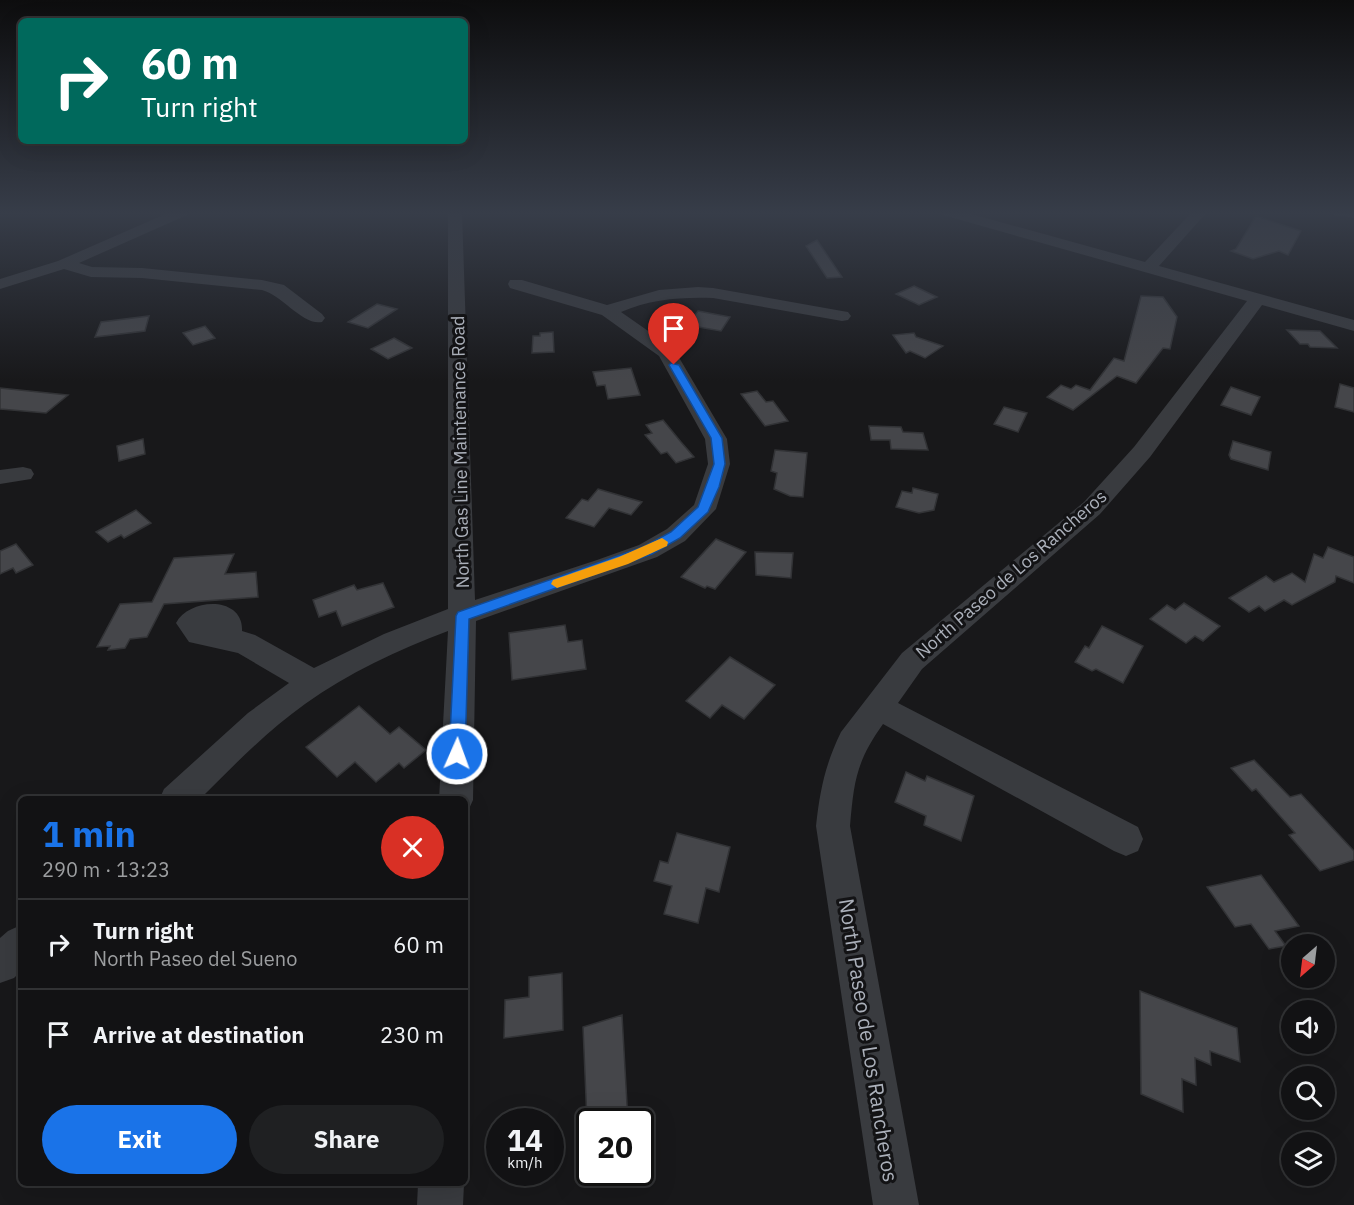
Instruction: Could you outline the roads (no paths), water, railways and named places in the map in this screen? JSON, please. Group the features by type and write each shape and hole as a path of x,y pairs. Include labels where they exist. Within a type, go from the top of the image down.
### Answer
{"street":[{"path":"0,284 50,268"},
{"path":"78,268 92,272 183,277 262,285 278,289 316,318"},
{"name":"North Gas Line Maintenance Road","path":"456,268 462,616 456,796"},
{"path":"1148,269 1354,326"},
{"path":"180,796 267,715 313,682 413,634 648,551 676,535 704,509 719,464 716,438 666,353 639,331 608,311 516,284"},
{"path":"608,311 640,297 659,293 692,292 712,293 842,316"},
{"name":"North Paseo de Los Rancheros","path":"896,1205 833,826 837,784 852,742 912,661 1092,508 1142,452 1257,300"},
{"path":"0,477 23,474"},
{"path":"228,638 245,643 313,682"},
{"path":"878,707 1126,839"},
{"path":"0,964 18,947"},
{"path":"440,1205 441,1186"}]}
